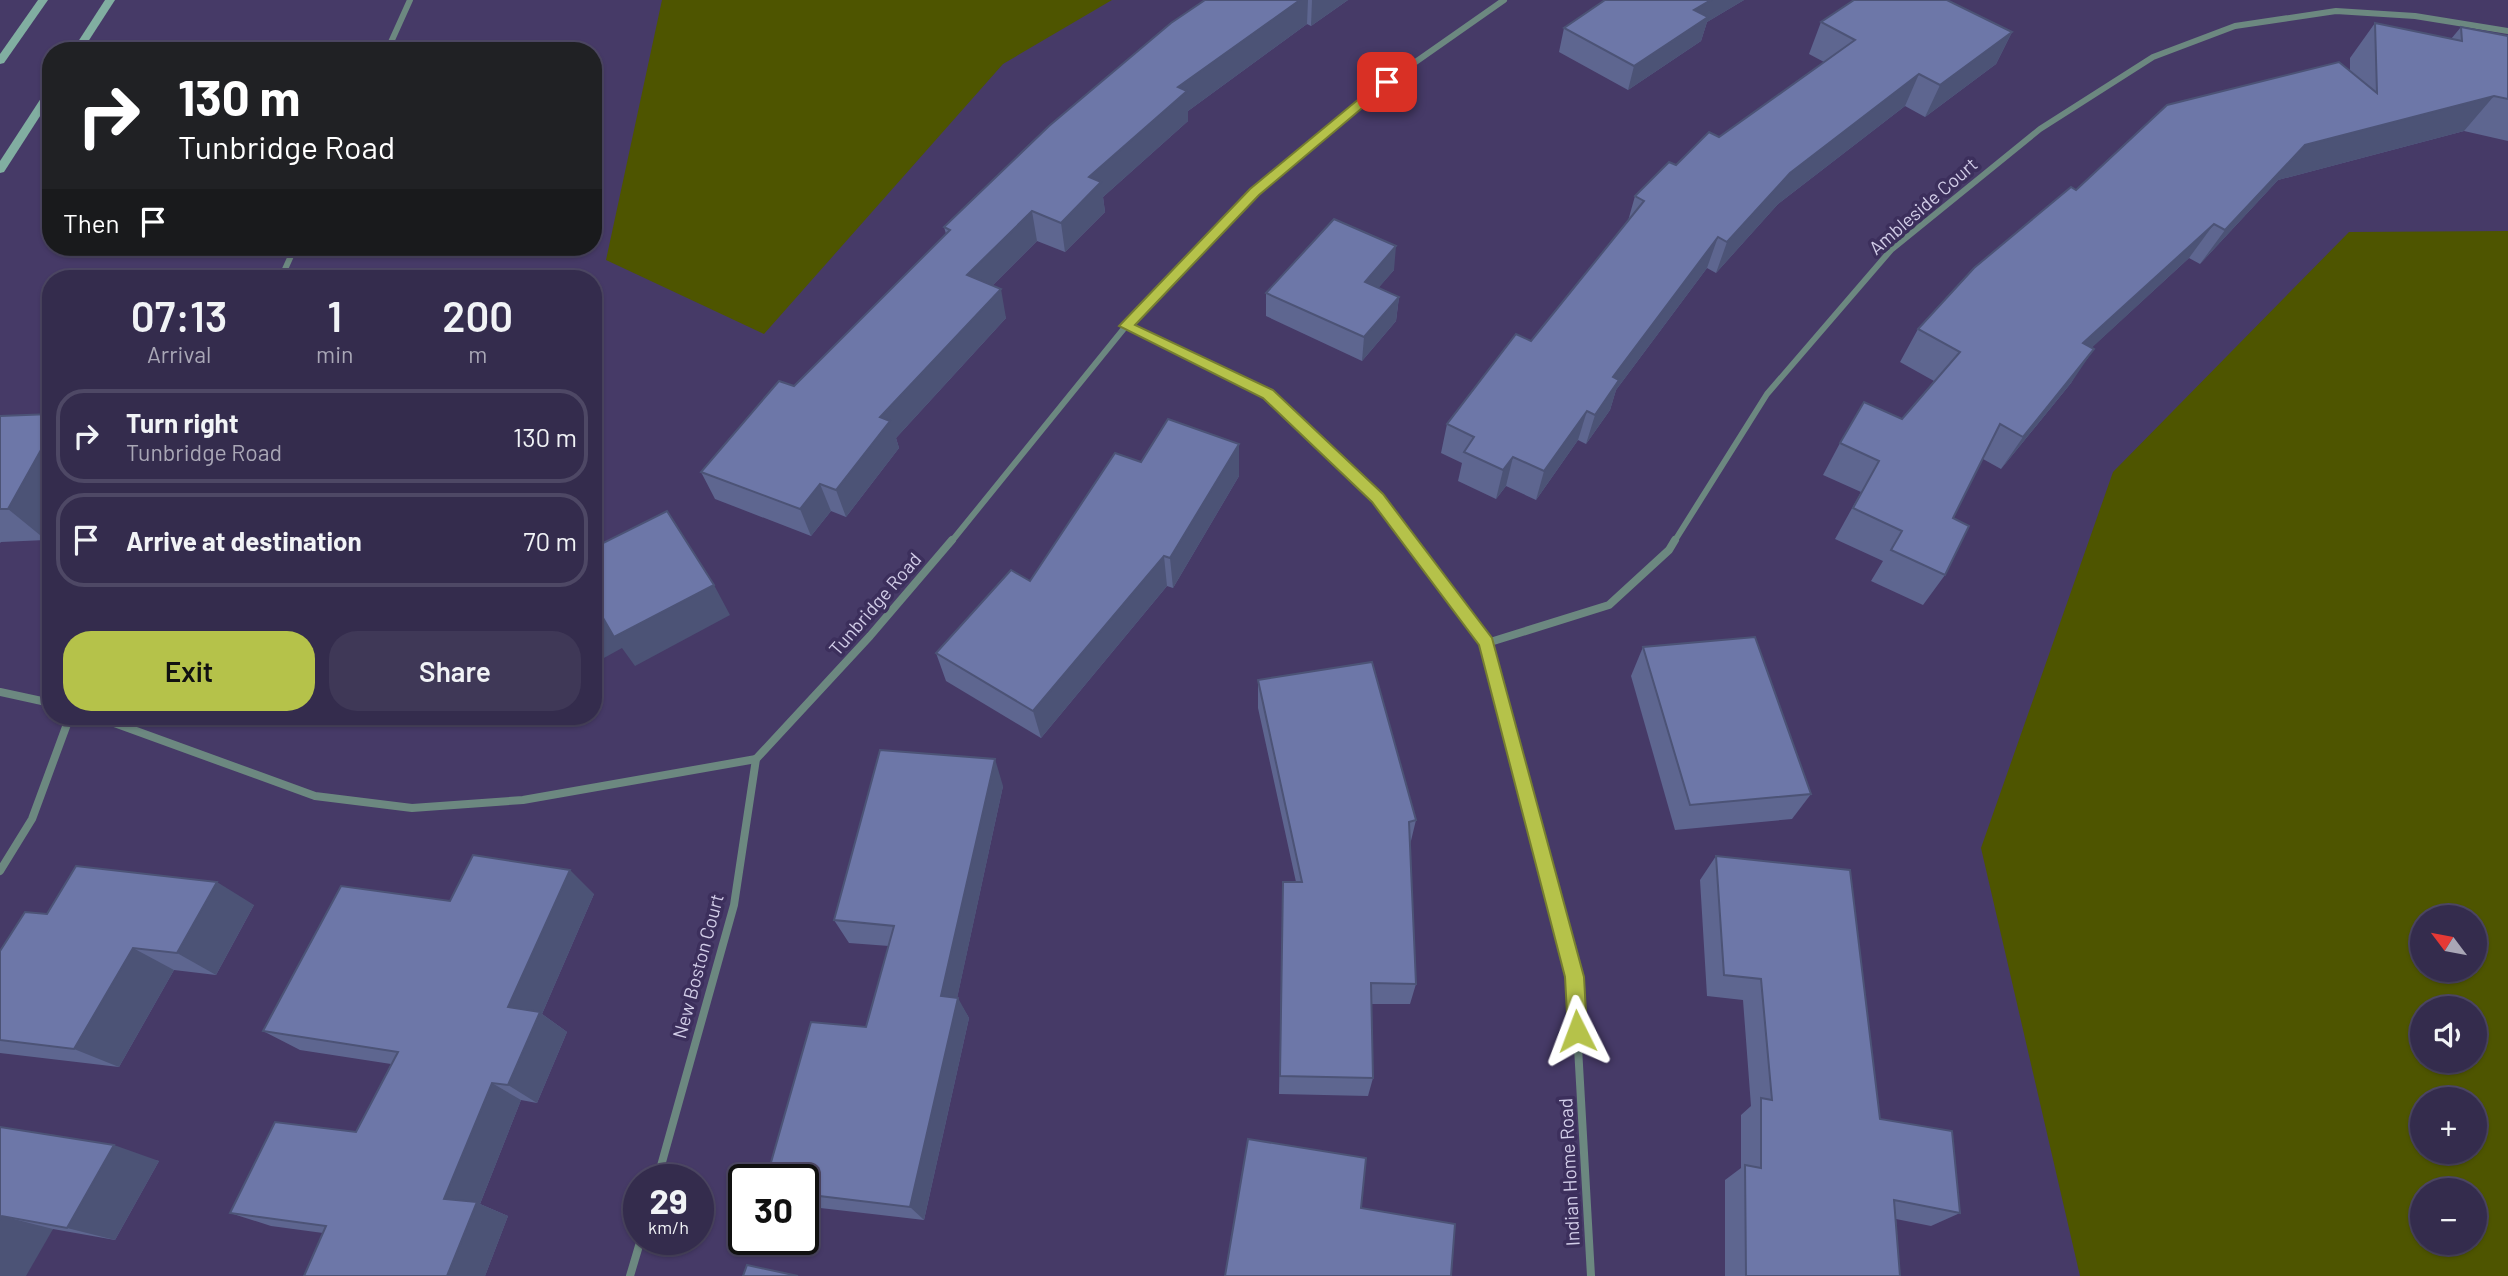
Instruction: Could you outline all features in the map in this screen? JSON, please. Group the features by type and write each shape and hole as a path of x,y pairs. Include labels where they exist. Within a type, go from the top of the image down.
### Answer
{"main road":[{"path":"0,61 43,0"},
{"path":"83,42 110,0"},
{"path":"0,169 42,105"}],"street":[{"path":"391,42 410,0"},
{"name":"Tunbridge Road","path":"756,759 870,636 994,491 1126,326 1255,192 1387,82 1504,0"},
{"name":"Ambleside Court","path":"1487,643 1609,604 1670,550 1767,394 1891,250 2040,129 2153,57 2235,26 2336,11 2415,16 2508,32"},
{"name":"Indian Home Road","path":"1126,326 1268,394 1377,498 1487,643 1574,977 1591,1276"},
{"path":"0,692 42,701"},
{"path":"0,871 32,819 67,725"},
{"path":"119,725 315,796 412,808 523,800 756,759"},
{"name":"New Boston Court","path":"661,1164 734,905 756,759"},
{"path":"630,1276 636,1255"}],"green space":[{"path":"662,0 1112,0 1003,64 764,334 606,260"},
{"path":"2508,231 2508,1276 2080,1276 1981,848 2113,472 2349,232"}],"building":[{"path":"1205,0 1300,0 1178,87 1187,91 1089,177 1101,182 1061,223 1032,211 967,275 1001,289 880,417 890,421 836,490 820,484 800,509 701,472 779,381 794,386 950,230 944,227 1049,126 1171,23"},
{"path":"1605,0 1711,0 1694,10 1708,17 1634,66 1564,28"},
{"path":"1854,0 1947,0 2012,32 1940,85 1919,74 1790,173 1727,242 1718,237 1613,377 1619,380 1595,415 1587,411 1544,471 1513,457 1503,470 1464,452 1474,437 1447,424 1516,334 1531,341 1644,201 1635,196 1669,162 1676,165 1709,132 1719,137 1855,40 1821,22"},
{"path":"2375,23 2462,41 2461,27 2508,36 2508,99 2494,96 2305,145 2225,230 2214,224 2083,343 2094,349 2023,437 2000,424 1953,518 1969,526 1945,575 1891,550 1902,531 1853,508 1879,461 1840,443 1864,402 1902,419 1960,352 1918,329 1974,268 2071,187 2076,190 2167,105 2339,62 2377,93"},
{"path":"1334,219 1396,246 1365,282 1399,297 1364,337 1266,293"},
{"path":"42,414 42,448 8,509 0,509 0,416"},
{"path":"1168,419 1239,444 1170,558 1164,556 1033,711 936,653 1011,570 1030,581 1115,453 1141,462"},
{"path":"667,511 714,585 614,637 602,619 602,544"},
{"path":"1755,637 1811,794 1690,805 1643,647"},
{"path":"1372,662 1416,820 1409,822 1416,984 1371,983 1373,1078 1280,1076 1283,882 1302,882 1258,680"},
{"path":"880,750 995,759 941,996 958,998 910,1207 819,1196 819,1164 771,1164 811,1022 866,1027 894,926 834,920"},
{"path":"473,855 570,870 508,1007 540,1012 508,1085 492,1083 444,1199 477,1202 447,1276 304,1276 326,1226 230,1213 275,1122 356,1132 398,1052 263,1031 341,886 450,901"},
{"path":"1716,856 1850,870 1880,1119 1952,1131 1960,1213 1894,1200 1900,1276 1746,1276 1745,1165 1761,1168 1761,1098 1772,1100 1761,979 1724,975"},
{"path":"76,866 217,882 177,953 133,948 74,1049 0,1040 0,951 25,912 47,914"},
{"path":"0,1127 114,1145 67,1228 2,1216 0,1220"},
{"path":"1248,1139 1366,1158 1361,1208 1455,1224 1451,1276 1225,1276"},
{"path":"747,1265 798,1276 743,1276"}],"route":[{"path":"1387,82 1255,192 1126,326 1268,394 1377,498 1487,643 1574,977 1577,1031"}]}
